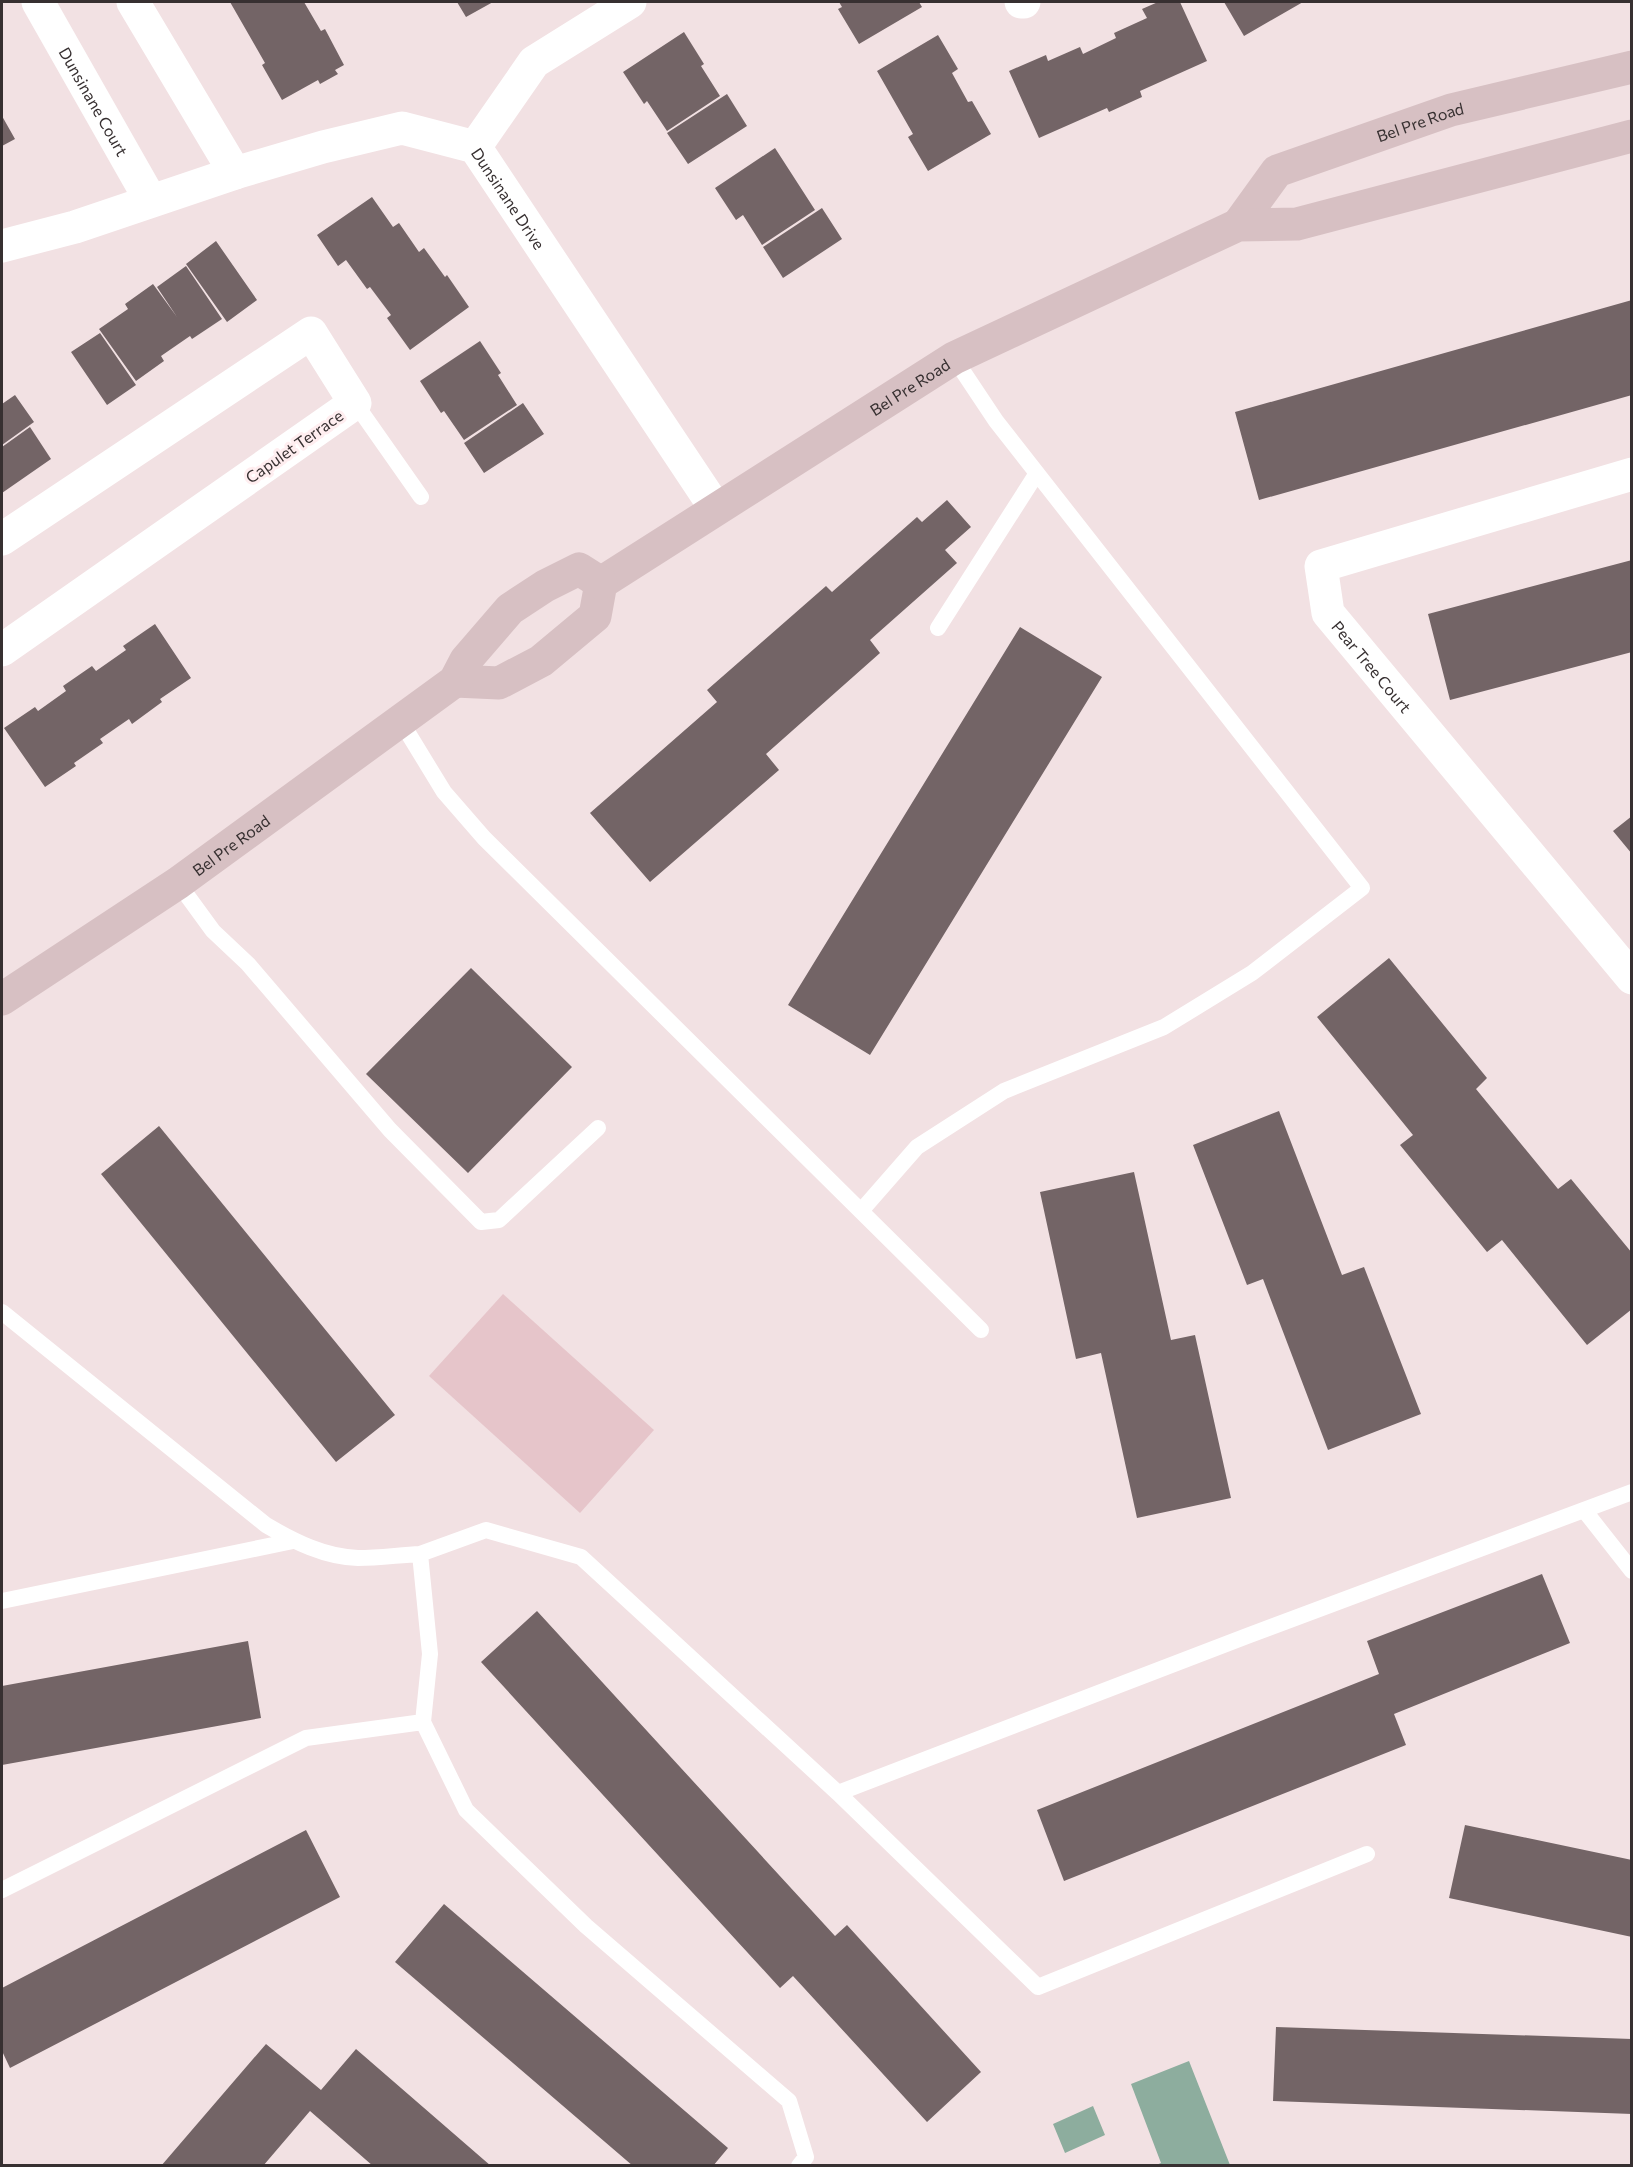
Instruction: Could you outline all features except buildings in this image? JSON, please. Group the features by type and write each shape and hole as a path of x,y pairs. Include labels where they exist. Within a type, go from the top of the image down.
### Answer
{"main road":[{"name":"Bel Pre Road","path":"1238,225 1277,171 1451,110 1632,67"},
{"name":"Bel Pre Road","path":"2,999 178,883 455,681 466,660 510,609 545,586 579,569 601,583 954,358 1238,225 1297,224 1632,136"},
{"path":"455,681 499,683 541,661 595,616 601,583"}],"street":[{"name":"Dunsinane Court","path":"38,2 151,201"},
{"path":"133,2 235,173"},
{"path":"475,147 534,62 630,2"},
{"name":"Dunsinane Drive","path":"2,246 75,227 235,173 323,147 402,128 475,147 716,509"},
{"name":"Capulet Terrace","path":"2,539 310,333 355,403 4,645"},
{"name":"Pear Tree Court","path":"1632,474 1321,566 1328,613 1632,978"}],"lane":[{"path":"861,1211 917,1147 1004,1091 1164,1028 1252,973 1362,888 996,421 954,358"},
{"path":"355,403 421,497"},
{"path":"938,628 1037,473"},
{"path":"400,720 444,792 484,838 981,1330"},
{"path":"178,883 213,931 248,964 390,1130 481,1221 499,1220 598,1128"},
{"path":"2,1311 266,1525 314,1550 357,1558 420,1554 486,1530 581,1557 838,1793 1038,1987 1367,1854"},
{"path":"838,1793 1225,1644 1632,1492"},
{"path":"1584,1510 1632,1571"},
{"path":"2,1601 293,1541"},
{"path":"420,1554 430,1654 423,1722 466,1809 586,1926 789,2101 806,2157 799,2166"},
{"path":"2,1890 306,1738 423,1722"}],"shaded area":[{"path":"503,1294 654,1430 580,1513 429,1376"},
{"path":"1189,2061 1230,2165 1156,2165 1161,2163 1131,2084"},
{"path":"1093,2106 1105,2135 1065,2153 1053,2124"}]}
